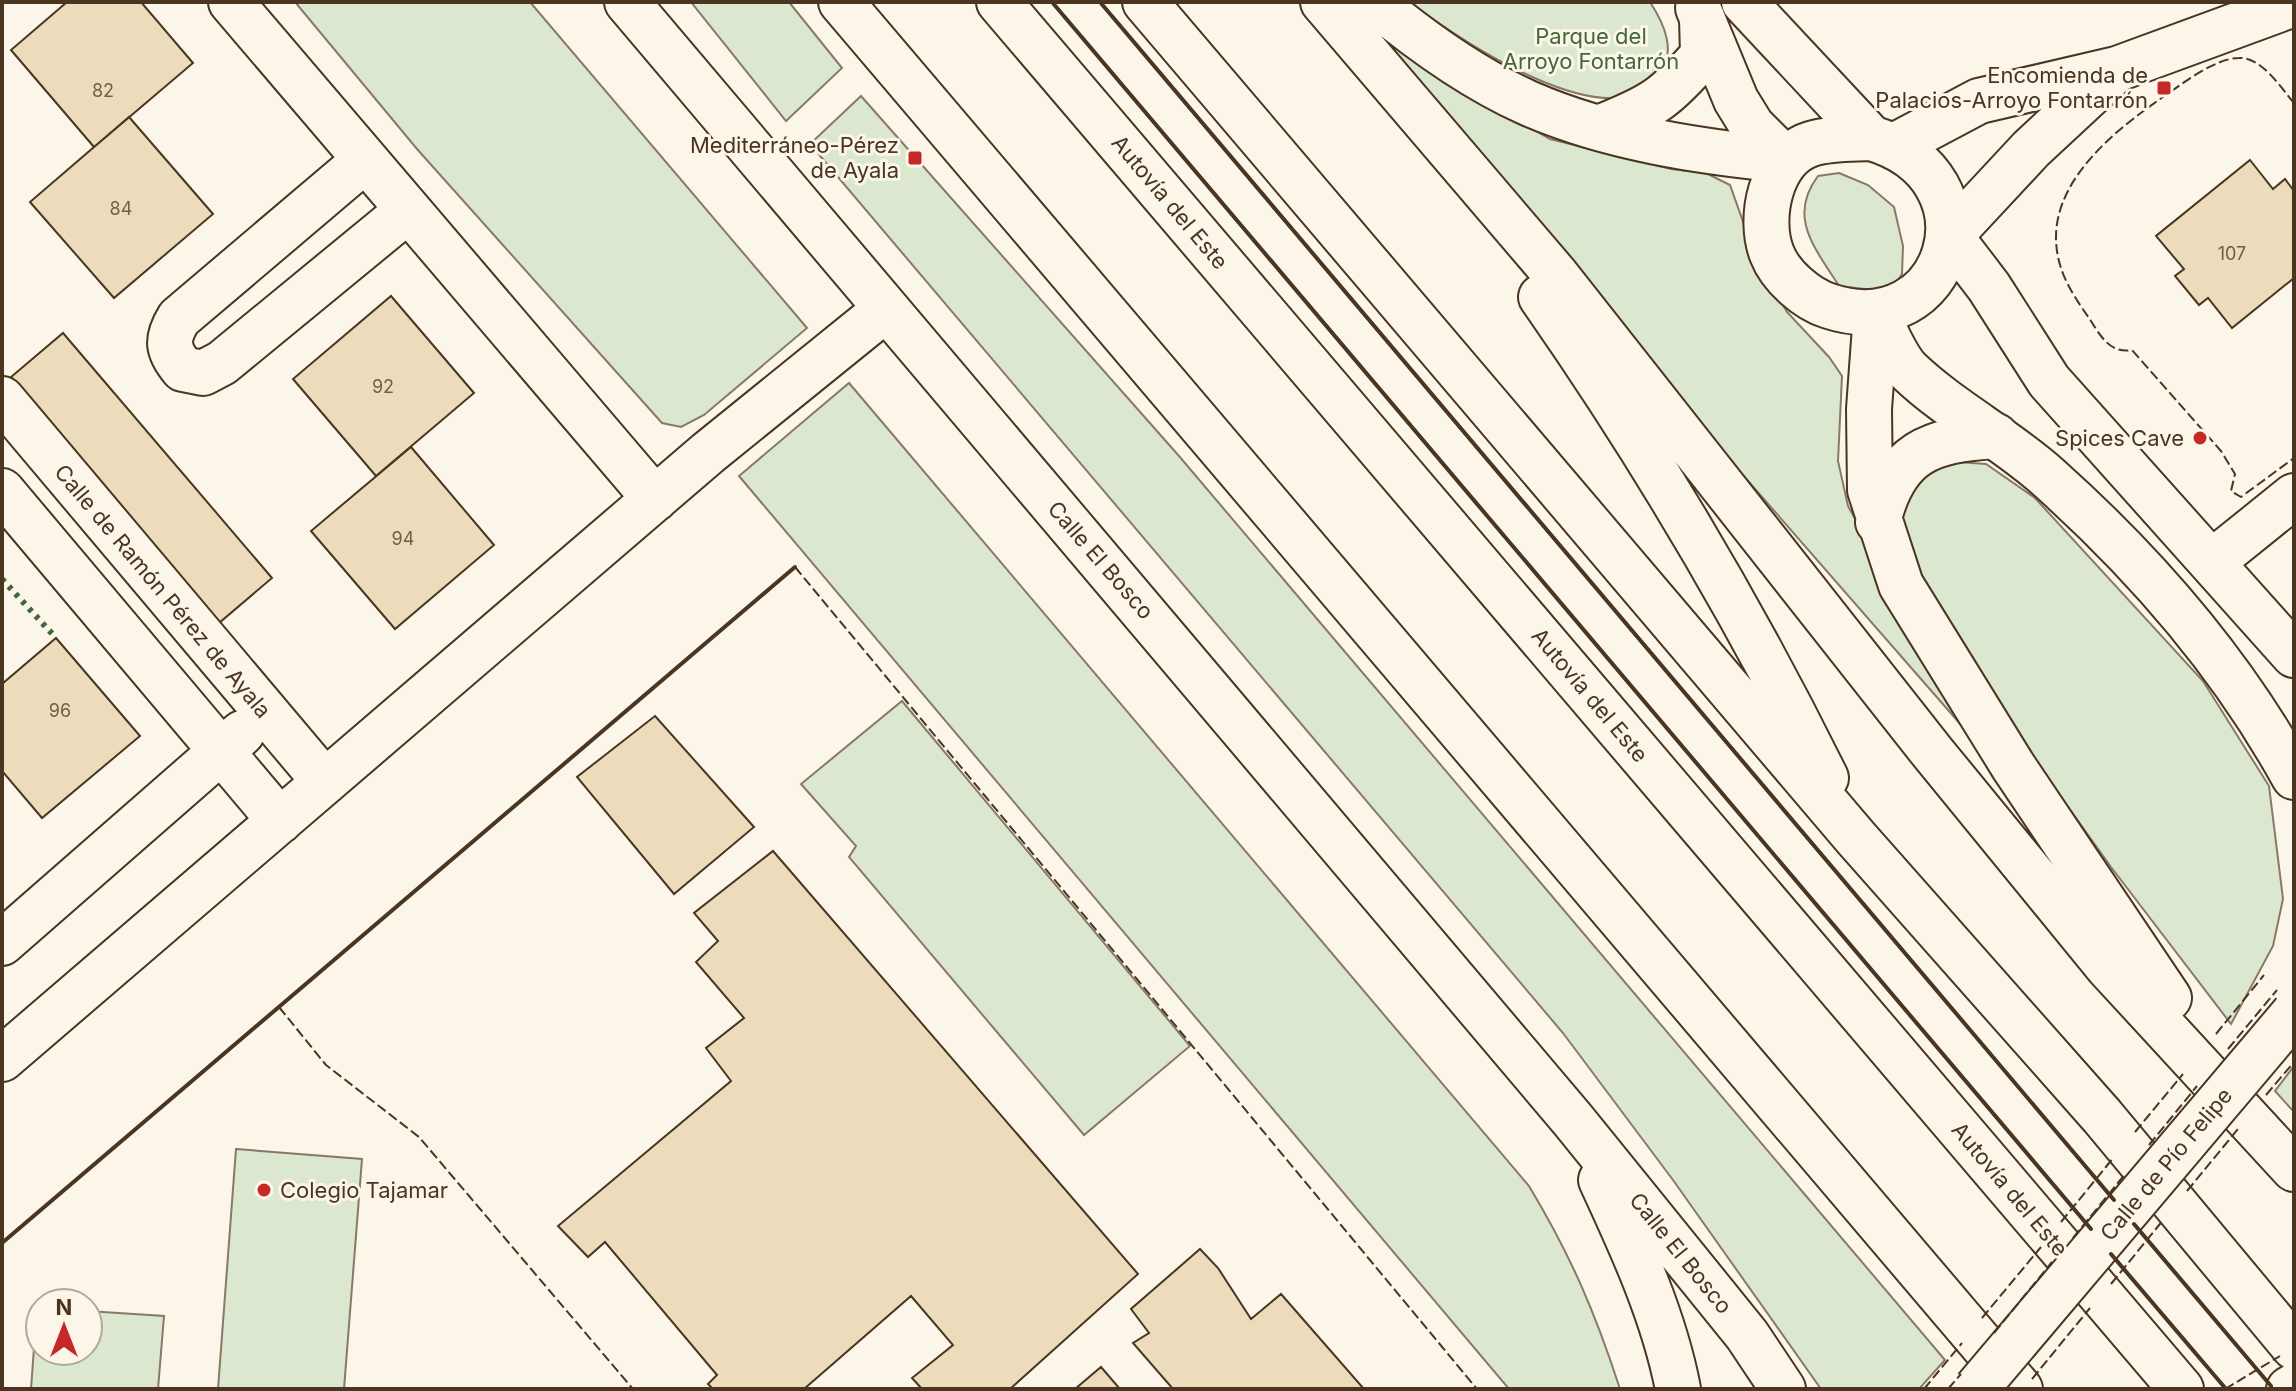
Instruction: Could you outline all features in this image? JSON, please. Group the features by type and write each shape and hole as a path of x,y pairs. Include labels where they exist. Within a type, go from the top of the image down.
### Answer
{"main road":[{"path":"231,2 655,499"},
{"name":"Calle El Bosco","path":"627,2 1244,727 1573,1120 1747,1335 1783,1389"},
{"path":"841,2 2020,1389"},
{"name":"Autovía del Este","path":"999,2 2181,1389"},
{"path":"1145,2 1856,838 2102,1116 2294,1347"},
{"path":"1323,2 1557,276 1933,753 2099,955 2294,1169"},
{"path":"1374,2 1450,60 1529,103 1601,127 1706,153 1786,160"},
{"path":"1744,2 1884,142 1917,159 1934,178 1944,201 1950,236 1989,287 2049,381 2294,655"},
{"path":"1601,127 1639,112 1669,94 1703,55 1699,10"},
{"path":"1699,10 1736,100 1752,126 1786,160"},
{"path":"2117,69 2031,149 1950,236 1941,266 1903,305 1876,313 1846,312 1814,301 1791,281 1772,256 1766,223 1772,186 1786,160 1808,145 1884,142 1979,101 2117,69 2287,17"},
{"path":"1396,88 1551,311 1663,486 1796,718 1856,838"},
{"path":"364,161 179,318 169,334 169,344 170,353 183,369 203,373 222,363 407,211"},
{"path":"2,1059 655,499 886,309"},
{"path":"1876,313 1908,369 2048,476 2126,551 2221,663 2267,729 2294,777"},
{"path":"1876,313 1868,455 1870,490 1901,585 2022,780 2153,978 2294,1157"},
{"name":"Calle de Ramón Pérez de Ayala","path":"2,399 325,782"},
{"path":"1878,522 1886,491 1898,471 1925,448 1955,439 1996,436"},
{"path":"2,491 280,821"},
{"path":"2212,562 2294,496"},
{"path":"2,943 265,713"},
{"name":"Calle de Pío Felipe","path":"1976,1389 2294,1013"},
{"name":"Calle El Bosco","path":"1573,1120 1636,1256 1673,1361 1678,1389"}],"green space":[{"path":"295,2 530,2 807,328 704,415 681,427 662,423 417,149"},
{"path":"691,2 789,2 842,68 786,121"},
{"name":"Parque del Arroyo Fontarrón","path":"1409,2 1650,2 1667,38 1665,66 1660,75 1637,93 1607,98 1571,92 1533,78 1496,58"},
{"path":"1361,19 1441,76 1550,139 1671,169 1706,173 1730,185 1757,261 1787,312 1829,357 1842,376 1838,461 1848,506 1940,675 1962,726 1701,427"},
{"path":"861,96 1179,456 1945,1360 1919,1389 1821,1389 1673,1180 1563,1033 810,144"},
{"path":"1839,173 1868,185 1894,207 1903,246 1902,274 1890,292 1839,286 1808,232 1805,205 1809,191 1818,176"},
{"path":"849,383 1529,1186 1581,1285 1620,1389 1509,1389 739,476"},
{"path":"1944,461 1986,464 2035,498 2203,681 2269,786 2283,899 2273,946 2231,1024 2111,867 1922,603 1896,528 1915,477"},
{"path":"902,701 1190,1046 1084,1135 849,857 856,846 801,784"},
{"path":"2294,1066 2294,1112 2275,1091"},
{"path":"236,1149 362,1159 344,1389 218,1389"},
{"path":"104,1312 164,1316 158,1389 31,1389 33,1367 104,1367"}],"building":[{"path":"67,2 141,2 193,63 94,147 11,50"},
{"path":"129,117 213,214 114,298 30,202"},
{"path":"2250,160 2273,189 2285,179 2294,191 2294,278 2232,328 2208,298 2199,305 2175,276 2184,269 2156,236"},
{"path":"391,296 474,393 376,476 293,379"},
{"path":"63,333 272,578 219,623 11,377"},
{"path":"411,447 494,545 395,629 311,531"},
{"path":"56,638 140,736 42,818 2,771 2,684"},
{"path":"655,716 754,827 674,894 577,777"},
{"path":"773,851 1138,1274 1010,1389 922,1389 912,1378 953,1345 911,1296 804,1389 713,1389 708,1384 717,1375 605,1242 588,1257 558,1226 731,1081 706,1048 744,1018 696,962 718,941 694,913"},
{"path":"1200,1249 1218,1268 1251,1319 1281,1294 1364,1389 1173,1389 1133,1343 1149,1333 1131,1309"},
{"path":"1101,1367 1120,1389 1075,1389"}],"hedge":[{"path":"2,579 56,638"}],"fence":[{"path":"2294,103 2270,74 2247,59 2230,59 2199,73 2121,129 2083,168 2068,190 2059,214 2056,240 2067,282 2099,333 2112,347 2132,350 2221,451 2235,474 2231,491 2241,497 2294,458"},
{"path":"795,567 1477,1389"},
{"path":"2216,1034 2264,975"},
{"path":"2228,1049 2277,990"},
{"path":"279,1007 326,1065 419,1137 633,1389"},
{"path":"2266,1095 2294,1062"},
{"path":"2135,1132 2183,1074"},
{"path":"2149,1145 2197,1086"},
{"path":"2187,1191 2238,1129"},
{"path":"2061,1222 2114,1157"},
{"path":"2073,1238 2126,1173"},
{"path":"2111,1284 2164,1219"},
{"path":"1982,1318 2041,1247"},
{"path":"1994,1333 2052,1262"},
{"path":"2032,1379 2090,1308"},
{"path":"1924,1389 1962,1343"},
{"path":"2225,1389 2280,1356"},
{"path":"1948,1389 1961,1374"}],"wall":[{"path":"1052,2 2091,1229"},
{"path":"1100,2 2114,1200"},
{"path":"2,1243 795,567"},
{"path":"2134,1224 2271,1386"},
{"path":"2111,1254 2226,1389"}],"place":[{"name":"Encomienda de Palacios-Arroyo Fontarrón","path":"2164,88"},
{"name":"Mediterráneo-Pérez de Ayala","path":"915,158"},
{"name":"Spices Cave","path":"2200,438"},
{"name":"Colegio Tajamar","path":"264,1190"}]}
